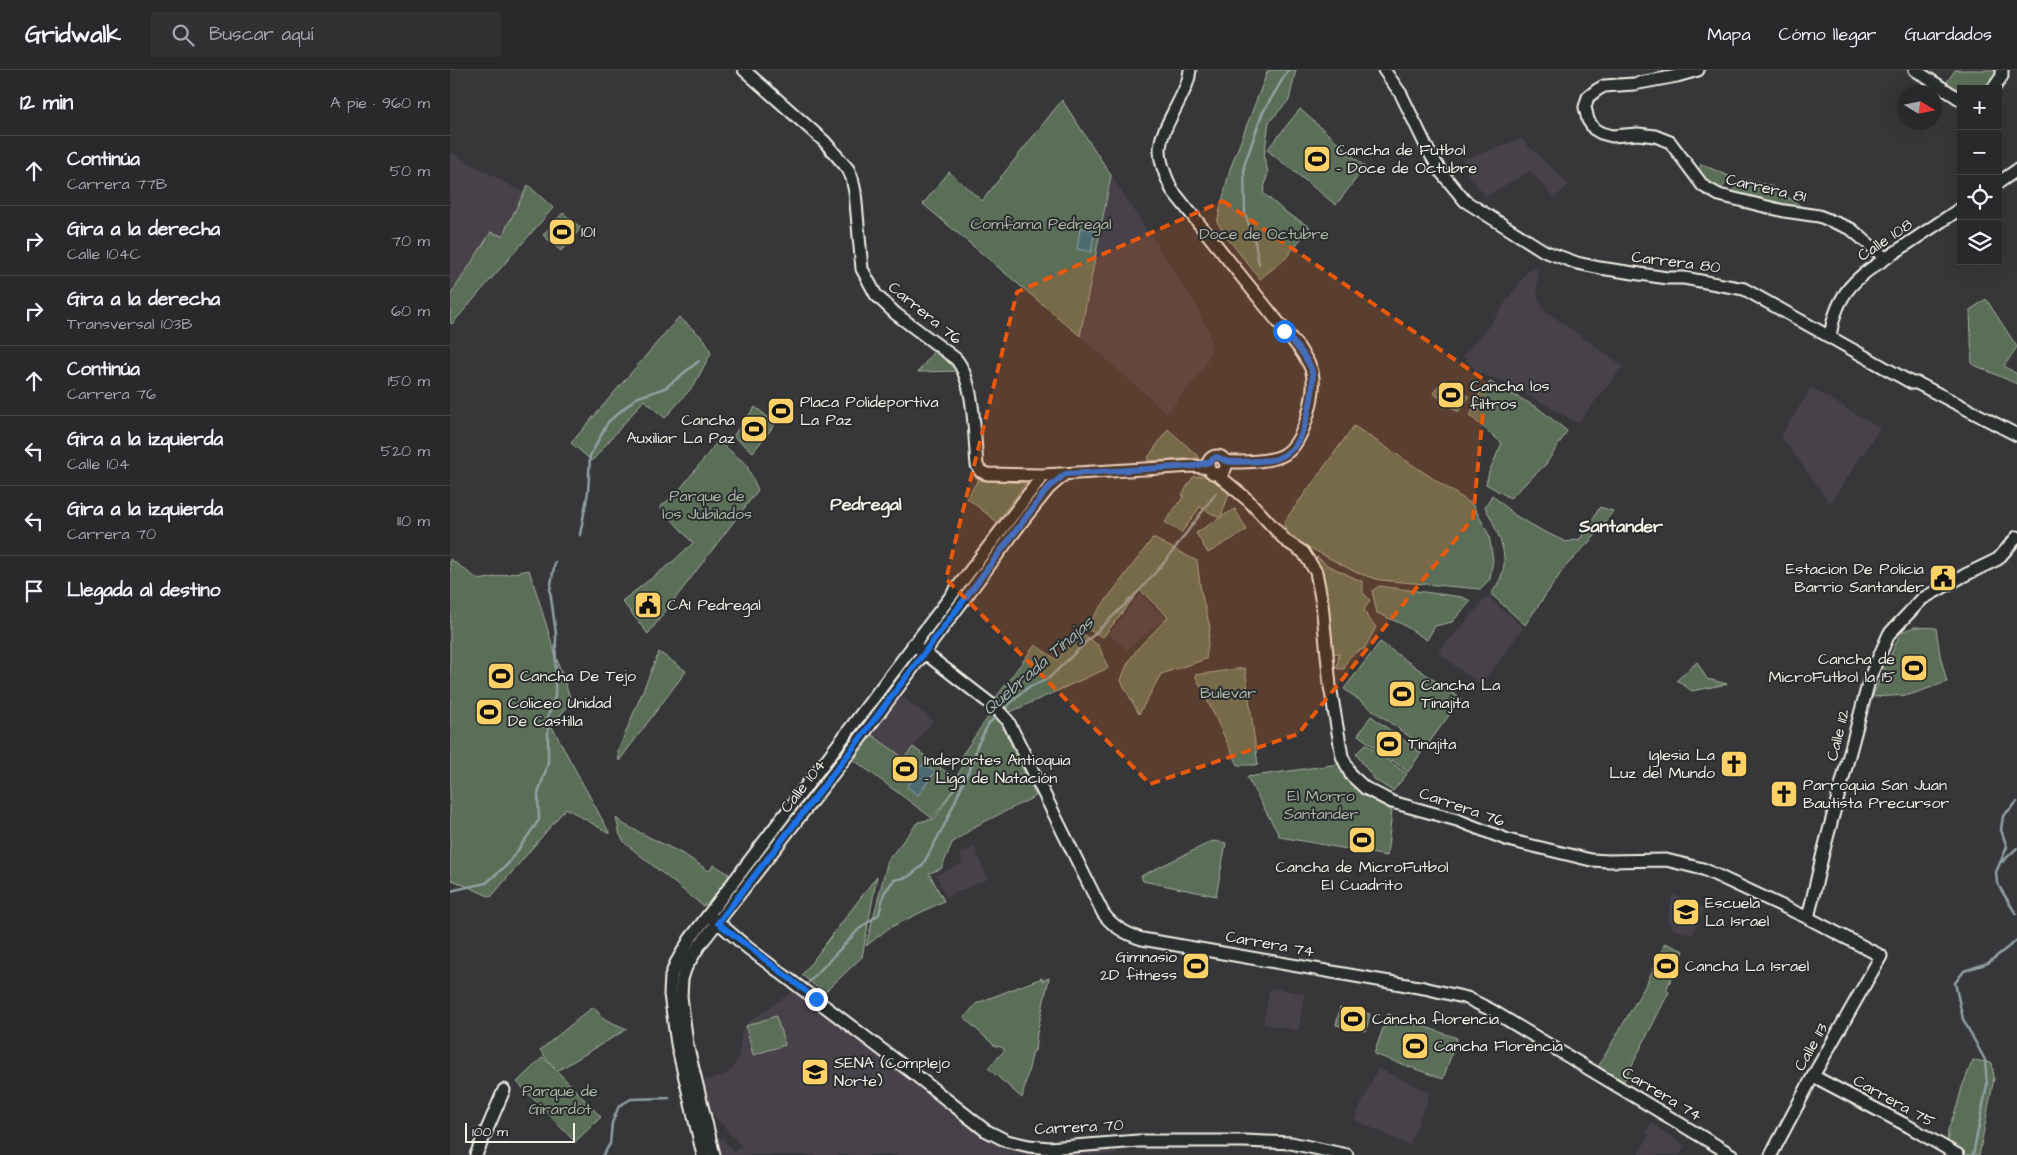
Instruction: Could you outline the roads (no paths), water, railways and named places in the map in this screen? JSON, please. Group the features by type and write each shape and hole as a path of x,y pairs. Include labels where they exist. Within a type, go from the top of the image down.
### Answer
{"main road":[{"name":"Carrera 76","path":"744,70 819,136 844,164 852,178 862,269 876,295 896,314 956,359 965,372 969,389 977,465 980,471 988,474 1043,475 1220,466 1228,482 1249,501 1286,541 1303,552 1316,572 1322,603 1330,686 1342,756 1351,775 1365,788 1392,802 1457,820 1508,840 1591,860 1666,860 1703,868 1808,918 1881,956"},
{"path":"1190,70 1186,87 1161,137 1159,153 1161,168 1172,190 1299,348 1312,370 1313,381 1304,425 1297,442 1286,454 1274,459 1220,466"},
{"name":"Carrera 80","path":"1384,70 1401,94 1428,150 1441,172 1465,201 1544,251 1577,263 1600,268 1667,278 1684,278 1744,289 1912,383 1917,382 2017,435"},
{"name":"Carrera 81","path":"1698,70 1634,84 1604,86 1588,97 1585,107 1588,120 1594,129 1601,134 1612,136 1638,134 1655,136 1670,142 1703,186 1719,195 1784,211 1819,216 1851,229 1885,258"},
{"path":"1915,70 1957,97"},
{"path":"1996,85 2002,76 2002,70"},
{"path":"2002,180 2017,170"},
{"path":"843,206 855,209 856,214"},
{"name":"Calle 108","path":"1830,338 1832,321 1840,299 1862,273 1957,211"},
{"name":"Calle 104","path":"714,1155 686,1044 681,996 682,979 686,967 699,946 1048,488 1065,474"},
{"name":"Calle 104","path":"703,1155 678,1050 670,994 671,976 676,963 690,939 1043,475"},
{"name":"Calle 112","path":"1808,918 1823,853 1870,677 1889,634 1922,600 1965,575 1998,559 2011,546 2015,537 2017,537"},
{"name":"Carrera 74","path":"913,644 996,708 1008,721 1102,913 1108,921 1122,931 1142,939 1424,988 1467,998 1491,1010 1732,1155"},
{"name":"Carrera 70","path":"709,914 718,923 985,1130 1007,1141 1049,1148 1138,1141 1244,1141 1291,1143 1347,1155"},
{"name":"Calle 113","path":"1771,1155 1881,956"},
{"name":"Carrera 75","path":"1813,1076 1908,1126 1958,1155"},
{"path":"476,1155 504,1090"}],"water":[{"path":"1080,228 1095,230 1091,252 1077,249"},
{"path":"923,764 935,772 918,795 907,787"}],"waterway":[{"name":"Quebrada Tinajas","path":"1259,264 1255,242 1245,214 1244,166 1262,114 1288,70"},
{"path":"580,535 588,492 590,456 608,422 636,398 665,388 699,361"},
{"name":"Quebrada Tinajas","path":"1003,710 1027,688 1049,678 1140,590 1167,559 1216,493"},
{"path":"450,891 486,883 508,864 539,820 538,794 548,763 548,716 555,696 556,634 550,590 555,562"},
{"name":"Quebrada Tinajas","path":"809,982 859,929 879,914 884,893 894,880 908,877 922,866 946,822 973,763 977,746 989,723 998,715"},
{"path":"2016,914 1997,883 1996,872 2007,847 2001,830 2003,816 2017,802"},
{"path":"2002,862 2017,848"},
{"path":"1973,1155 1987,1085 1985,1060 1963,1019 1955,983 1964,971 1988,963 2017,940"},
{"name":"Quebrada Tinajas","path":"603,1155 610,1144 612,1123 619,1106 631,1099 669,1098"}],"place":[{"name":"Cancha de Futbol - Doce de Octubre","path":"1317,159"},
{"name":"101","path":"562,232"},
{"name":"Cancha los filtros","path":"1451,395"},
{"name":"Placa Polideportiva La Paz","path":"781,411"},
{"name":"Cancha Auxiliar La Paz","path":"754,429"},
{"name":"Estacion De Policia Barrio Santander","path":"1943,578"},
{"name":"CAI Pedregal","path":"648,605"},
{"name":"Cancha de MicroFutbol la 15","path":"1914,668"},
{"name":"Cancha De Tejo","path":"501,676"},
{"name":"Cancha La Tinajita","path":"1402,694"},
{"name":"Coliceo Unidad De Castilla","path":"489,712"},
{"name":"Tinajita","path":"1389,744"},
{"name":"Iglesia La Luz del Mundo","path":"1734,764"},
{"name":"Indeportes Antioquia - Liga de Natación","path":"905,769"},
{"name":"Parroquia San Juan Bautista Precursor","path":"1784,794"},
{"name":"Cancha de MicroFutbol El Cuadrito","path":"1362,840"},
{"name":"Escuela La Israel","path":"1686,912"},
{"name":"Gimnasio 2D fitness","path":"1196,966"},
{"name":"Cancha La Israel","path":"1666,966"},
{"name":"Cancha florencia","path":"1353,1019"},
{"name":"Cancha Florencia","path":"1415,1046"},
{"name":"SENA (Complejo Norte)","path":"815,1072"}],"district":[{"name":"Pedregal","path":"866,504"},
{"name":"Santander","path":"1621,526"}],"park label":[{"name":"Comfama Pedregal","path":"1041,224"},
{"name":"Doce de Octubre","path":"1264,234"},
{"name":"Parque de los Jubilados","path":"707,505"},
{"name":"Bulevar","path":"1228,693"},
{"name":"El Morro Santander","path":"1321,805"},
{"name":"Parque de Girardot","path":"560,1100"}]}
